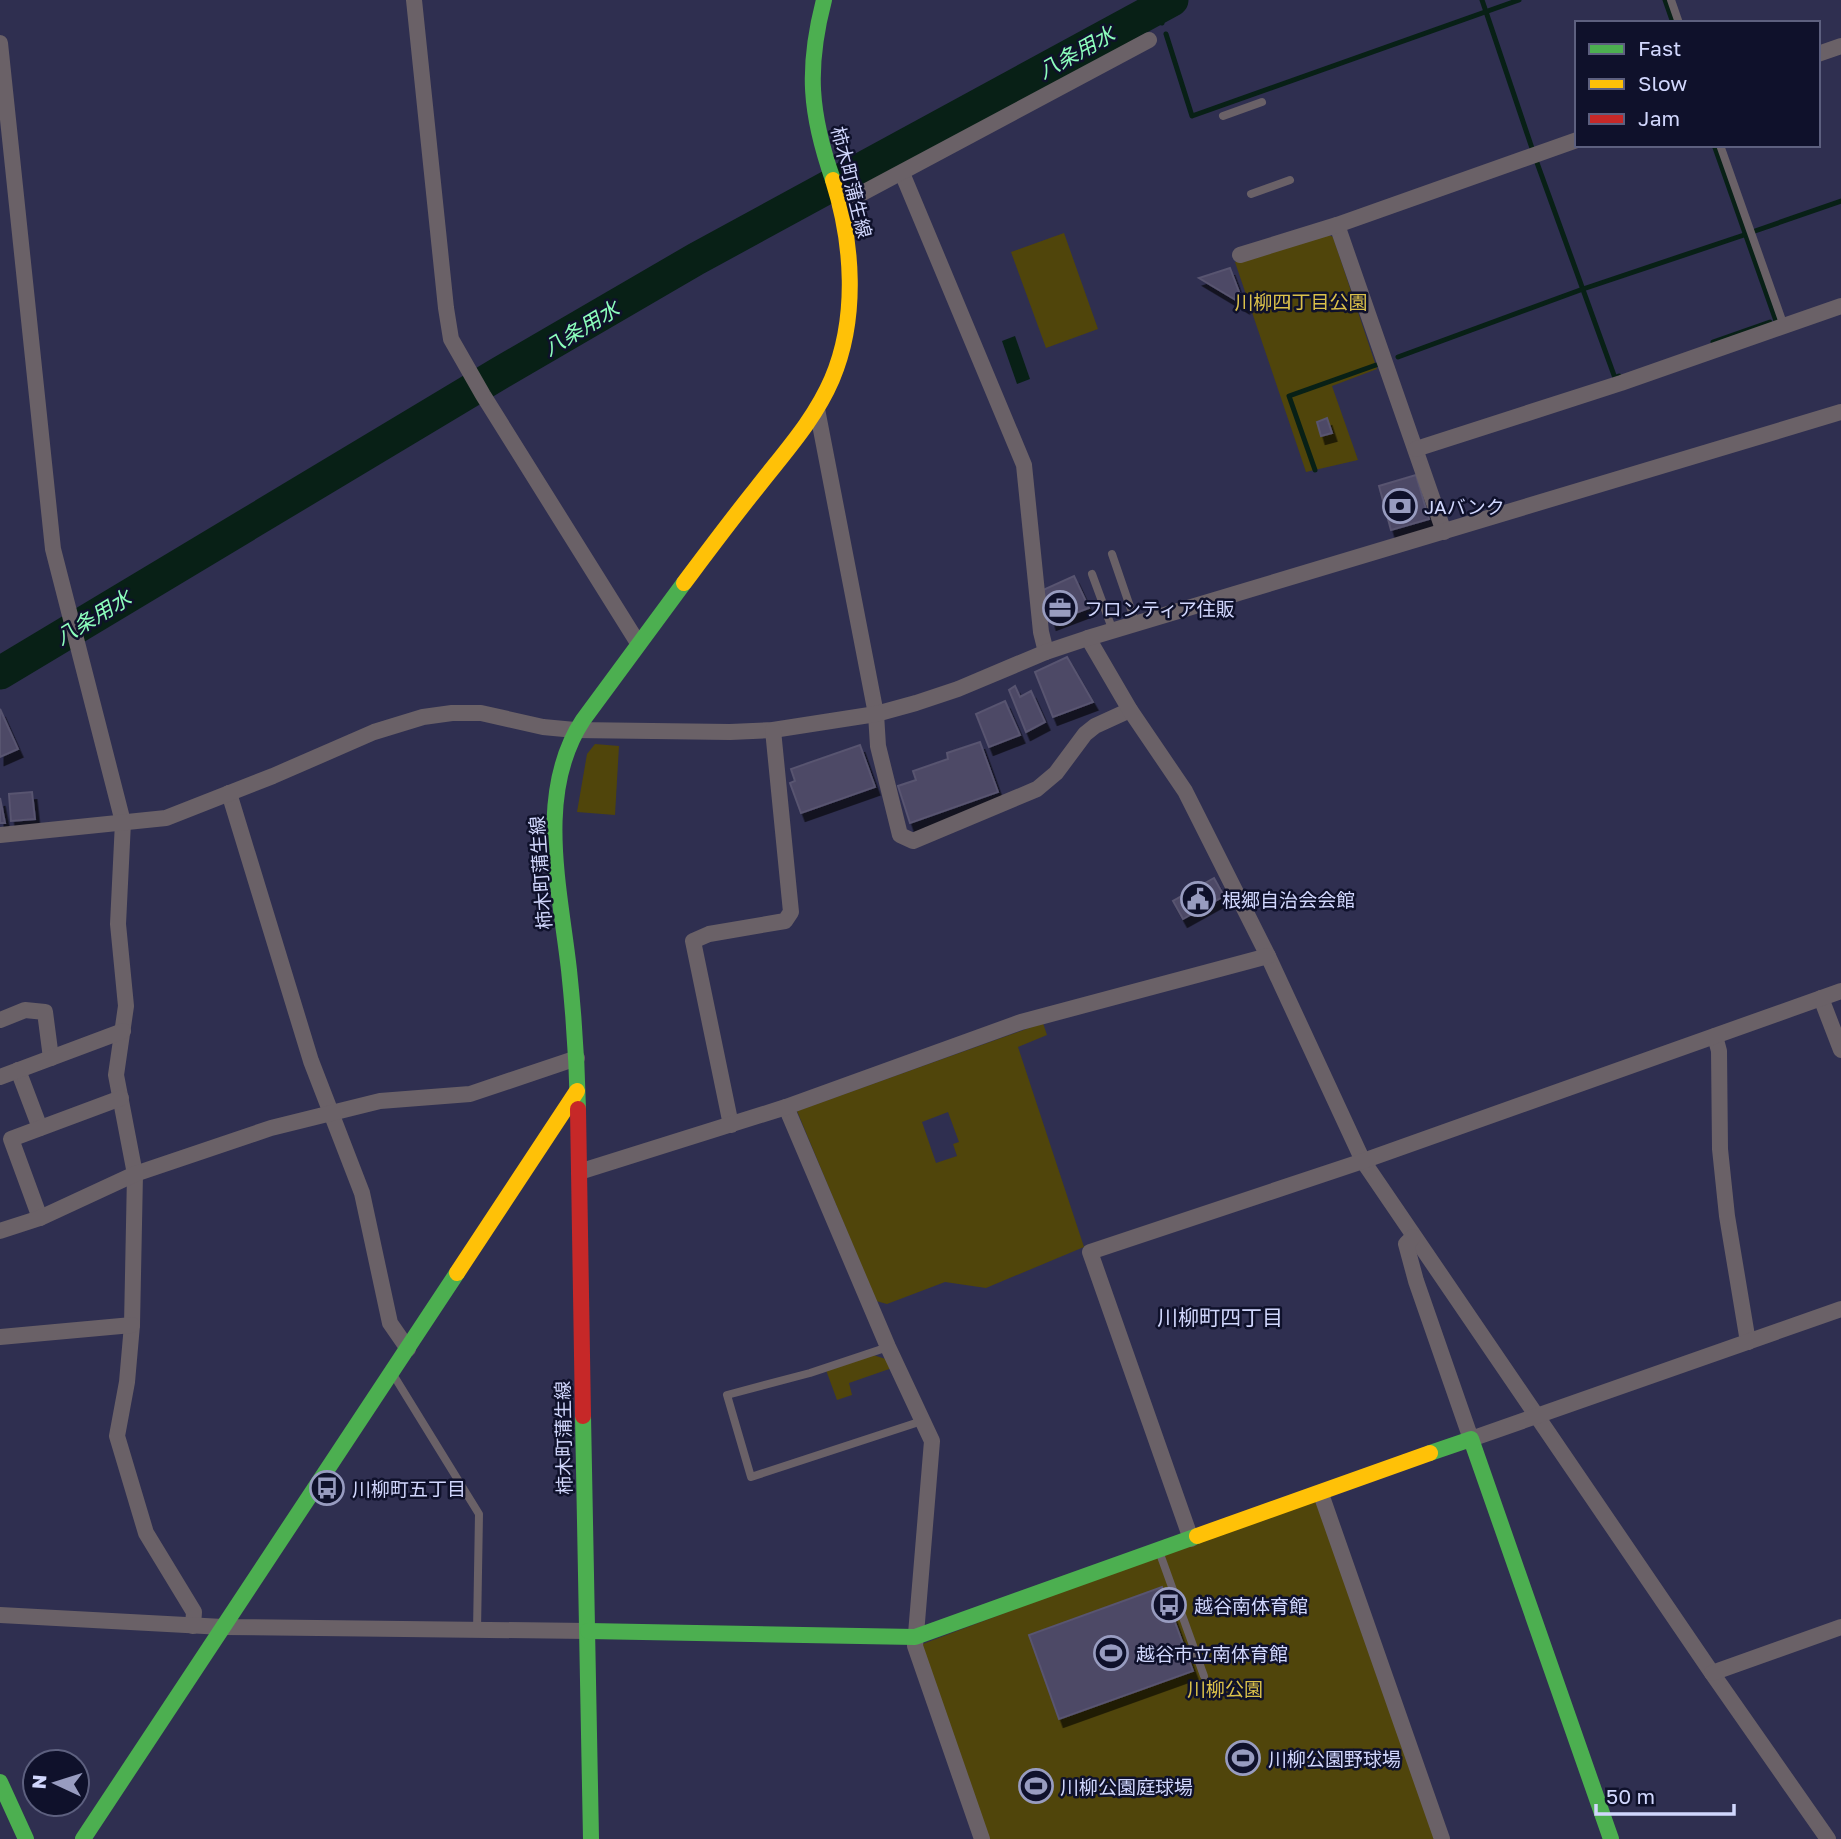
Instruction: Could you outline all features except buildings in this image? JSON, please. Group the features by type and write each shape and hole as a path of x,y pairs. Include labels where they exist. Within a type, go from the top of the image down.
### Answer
{"street":[{"path":"414,0 451,339 638,643"},
{"name":"柿木町蒲生線","path":"591,1839 577,1058 554,833 556,795 562,761 575,730 817,409 838,364 851,292 848,247 838,200 815,121 812,89 813,54 824,0"},
{"path":"0,43 54,549 123,822 118,924 126,1006 116,1075 135,1174 132,1325 127,1382 117,1436 146,1533 194,1612 193,1626"},
{"path":"838,200 902,173 1145,47"},
{"path":"1820,53 1841,47"},
{"path":"1240,255 1306,228 1337,225 1519,166 1575,141"},
{"path":"902,173 1024,465 1041,632 1046,652"},
{"path":"1337,225 1444,532"},
{"path":"1416,449 1620,383 1841,306"},
{"path":"817,409 876,714 878,746 900,835 913,841 1037,789 1056,772 1085,734 1095,726 1130,710"},
{"path":"0,835 166,818 374,732 423,717 481,713 543,727 575,730 730,732 773,730 876,714 958,689 1046,652 1088,638 1841,412"},
{"path":"1088,638 1130,710 1185,790 1268,956 1363,1161 1828,1839"},
{"path":"731,1125 693,941 709,934 785,921 791,912 773,730"},
{"path":"229,793 311,1061 362,1193 390,1323 408,1349"},
{"path":"579,1172 786,1107 1021,1022 1268,956"},
{"path":"1191,1539 1090,1252 1363,1161 1841,991"},
{"path":"1821,998 1841,1050"},
{"path":"0,1020 25,1010 45,1012 51,1058"},
{"path":"0,1077 123,1031"},
{"path":"1715,1036 1719,1051 1720,1149 1724,1190 1748,1342"},
{"path":"0,1231 40,1218 135,1174 271,1128 380,1101 470,1094 577,1058"},
{"path":"18,1070 40,1128"},
{"path":"83,1839 577,1091"},
{"path":"40,1218 11,1139 121,1098"},
{"path":"786,1107 888,1347 932,1441 915,1646 982,1839"},
{"path":"1413,1237 1406,1244 1416,1281 1611,1839"},
{"path":"0,1615 223,1628 915,1637 1321,1494 1537,1414 1841,1309"},
{"path":"0,1337 132,1325"},
{"path":"1321,1494 1442,1839"},
{"path":"1712,1673 1841,1627"},
{"path":"0,1782 26,1839"}],"lane":[{"path":"1671,0 1678,21"},
{"path":"1223,116 1262,102"},
{"path":"1721,147 1784,326"},
{"path":"1251,194 1290,180"},
{"path":"1112,554 1136,624"},
{"path":"1092,574 1113,631"},
{"path":"888,1347 810,1373 727,1395 751,1477 922,1420"},
{"path":"392,1373 479,1514 477,1631"},
{"path":"1159,1550 1204,1676"}],"green space":[{"path":"1064,233 1098,329 1046,348 1011,252"},
{"name":"川柳四丁目公園","path":"1329,235 1333,237 1377,369 1332,386 1358,460 1306,472 1235,262"},
{"path":"595,744 619,746 615,815 577,812 587,754"},
{"path":"1043,1023 1047,1035 1018,1047 1084,1247 986,1288 945,1282 887,1304 876,1301 797,1111","holes":["948,1112 959,1142 953,1144 957,1156 936,1163 922,1122"]},
{"path":"873,1355 892,1361 895,1367 849,1383 852,1395 837,1400 826,1370"},
{"name":"川柳公園","path":"1321,1494 1439,1839 983,1839 920,1645"}],"shaded area":[{"path":"1015,336 1030,379 1017,384 1002,341"}],"waterway":[{"name":"八条用水","path":"0,673 500,373 696,259 1172,0"},
{"path":"1482,0 1536,160 1615,378 1619,376"},
{"path":"1166,34 1192,116 1519,0"},
{"path":"1665,0 1672,21"},
{"path":"1158,8 1162,23"},
{"path":"1715,147 1776,321"},
{"path":"1755,231 1841,201"},
{"path":"1398,357 1583,289 1744,235"},
{"path":"1713,342 1770,322"},
{"path":"1315,470 1289,396 1376,365"}],"traffic: fast":[{"path":"824,0 815,48 813,91 819,134 833,180"},
{"path":"578,1109 569,970 555,842 559,778 568,748 583,720 684,583"},
{"path":"83,1839 457,1273"},
{"path":"583,1416 591,1839"},
{"path":"1430,1453 1471,1439 1611,1839"},
{"path":"588,1631 915,1637 1197,1536"},
{"path":"0,1782 26,1839"}],"traffic: slow":[{"path":"684,583 797,437 832,379 846,331 850,280 845,229 833,180"},
{"path":"457,1273 577,1091"},
{"path":"1197,1536 1430,1453"}],"traffic: jam":[{"path":"578,1109 583,1416"}],"place":[{"name":"JAバンク","path":"1400,506"},
{"name":"フロンティア住販","path":"1060,608"},
{"name":"根郷自治会会館","path":"1198,899"},
{"name":"川柳町五丁目","path":"327,1488"},
{"name":"越谷南体育館","path":"1169,1605"},
{"name":"越谷市立南体育館","path":"1111,1653"},
{"name":"川柳公園野球場","path":"1243,1758"},
{"name":"川柳公園庭球場","path":"1036,1786"}],"district":[{"name":"川柳町四丁目","path":"1220,1317"}]}
